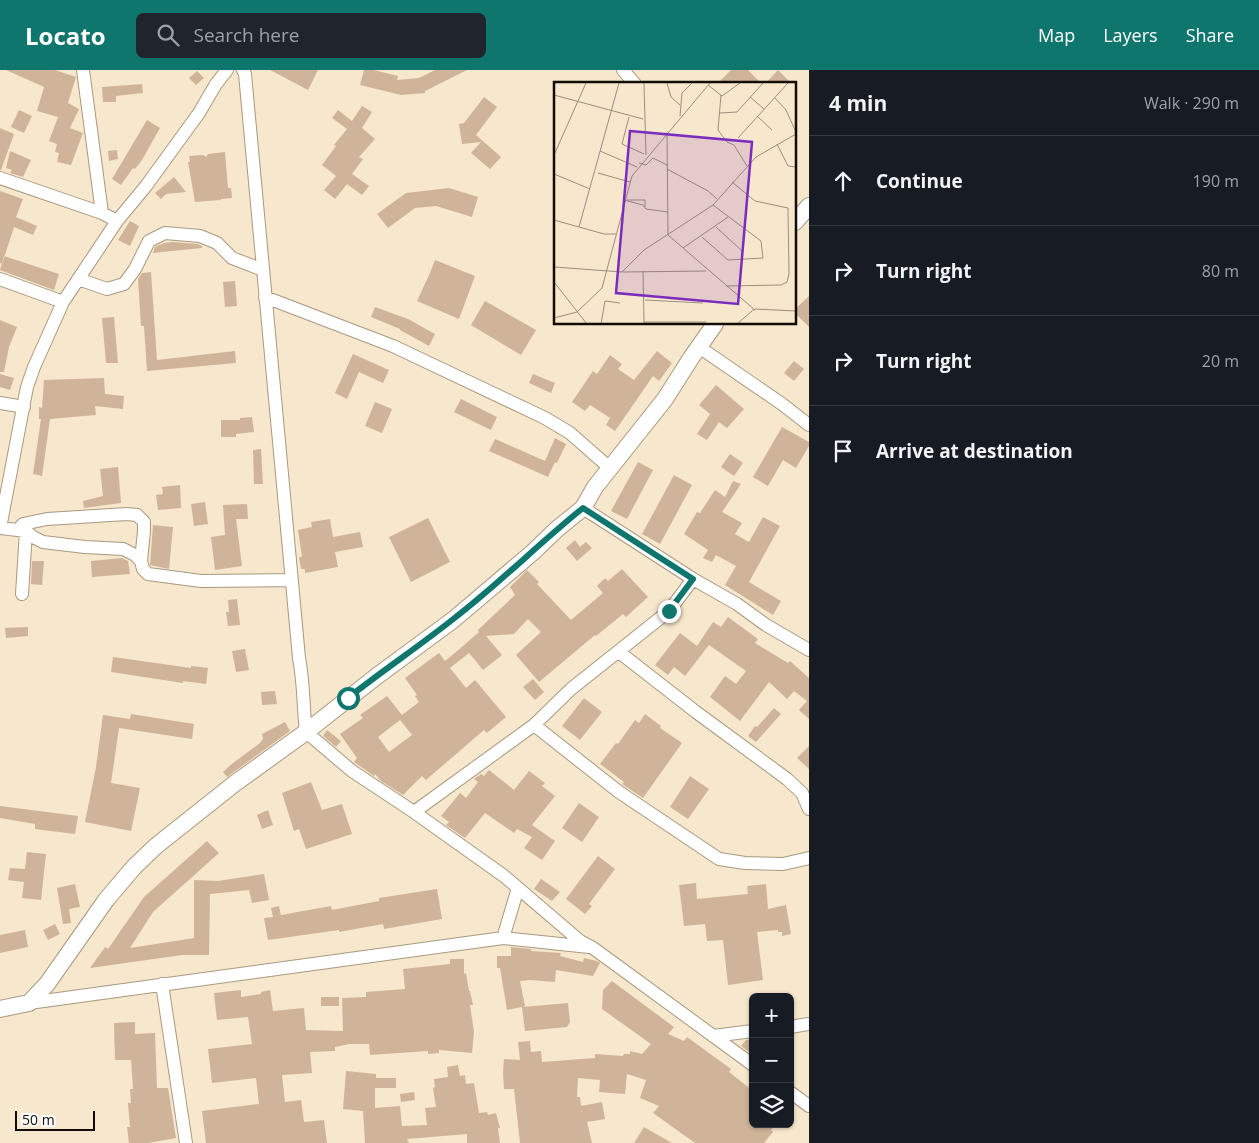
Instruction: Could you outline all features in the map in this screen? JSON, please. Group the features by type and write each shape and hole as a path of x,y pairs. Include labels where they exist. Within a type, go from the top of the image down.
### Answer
{"main road":[{"path":"796,221 809,206"},
{"path":"0,1009 29,1003 47,984 106,900 151,851 180,826 453,620 583,508 595,487 665,399 698,346 714,325"}],"street":[{"path":"83,70 102,213"},
{"path":"227,70 216,84 199,113 146,186 117,221 63,302 27,387 0,528 22,530 43,542 123,549 135,555 148,574 201,580 292,580"},
{"path":"243,70 245,74 299,658 304,682 303,707 306,732 352,771 414,812 518,888 580,941 593,948 749,1062"},
{"path":"623,70 633,82"},
{"path":"0,178 102,213 117,221"},
{"path":"78,279 107,289 124,284 135,269 149,241 165,233 200,236 217,243 232,258 263,270"},
{"path":"0,278 63,302"},
{"path":"265,297 393,346 545,418 570,433 611,469"},
{"path":"698,346 809,425"},
{"path":"0,403 24,407"},
{"path":"583,508 693,579 737,604 766,625 809,650"},
{"path":"22,594 23,524 47,518 136,515 144,522 140,561"},
{"path":"414,812 534,725 571,689 669,611 693,579"},
{"path":"619,652 696,712 787,778 802,793 809,809"},
{"path":"534,725 619,792 719,859 745,863 783,864 809,858"},
{"path":"504,938 518,888"},
{"path":"29,1003 504,938 593,948"},
{"path":"162,984 186,1143"},
{"path":"794,1026 809,1024"},
{"path":"713,1036 749,1032"},
{"path":"794,1095 809,1106"}],"building":[{"path":"6,70 55,70 76,77 68,103 79,109 70,128 83,133 71,165 57,162 59,153 55,152 57,144 49,141 58,117 37,111 44,87"},
{"path":"270,70 318,70 308,90"},
{"path":"364,70 374,70 398,76 397,80 419,78 435,70 467,70 425,91 425,93 401,95 360,85"},
{"path":"731,70 748,70 760,82 719,82"},
{"path":"778,70 790,82 767,82"},
{"path":"197,71 204,78 196,85 189,78"},
{"path":"142,84 143,93 116,96 116,102 103,102 102,87"},
{"path":"484,97 497,107 476,135 501,157 490,169 471,153 481,142 462,144 459,124 464,123"},
{"path":"362,106 372,112 362,128 375,139 359,157 363,159 352,174 369,186 362,195 347,184 335,199 324,190 336,176 322,165 336,146 334,145 347,129 332,118 338,110 352,121"},
{"path":"19,110 32,116 24,133 11,127"},
{"path":"147,120 160,128 142,160 135,169 133,168 121,185 112,179"},
{"path":"0,128 14,134 1,170 0,170"},
{"path":"117,150 118,159 109,161 108,151"},
{"path":"10,151 31,160 23,177 10,173 12,170 6,168"},
{"path":"225,152 228,188 231,188 232,198 195,202 188,162 190,162 189,156 203,155 206,157 208,154"},
{"path":"174,177 186,192 166,194 161,199 155,193"},
{"path":"449,188 478,197 472,217 436,206 415,208 388,228 377,214 406,193"},
{"path":"0,191 23,199 16,217 37,226 33,235 14,227 2,264 0,263"},
{"path":"130,221 139,226 130,246 118,240"},
{"path":"172,242 198,244 202,248 153,253 155,247"},
{"path":"4,256 59,274 54,290 0,270"},
{"path":"435,260 475,276 459,319 417,301"},
{"path":"151,272 157,360 235,351 236,363 147,371 144,326 141,326 138,279 142,273"},
{"path":"235,281 237,306 225,307 223,282"},
{"path":"809,296 809,327 796,314 796,308"},
{"path":"485,301 536,330 521,355 471,325"},
{"path":"375,307 408,319 435,334 429,346 400,329 371,317"},
{"path":"114,317 118,363 106,363 102,318"},
{"path":"0,320 17,327 9,347 4,372 0,372"},
{"path":"657,351 672,363 659,381 653,376 615,431 606,425 610,418 590,405 585,411 572,402 593,371 597,374 610,355 622,364 618,369 634,380"},
{"path":"353,354 389,370 383,383 359,372 347,399 335,393"},
{"path":"794,361 804,369 794,381 784,373"},
{"path":"0,374 14,378 10,390 0,387"},
{"path":"533,374 555,383 551,393 529,383"},
{"path":"104,378 105,394 124,396 123,409 95,406 96,415 50,419 42,476 33,474 41,419 39,419 39,407 42,408 44,380"},
{"path":"716,385 744,409 727,428 719,422 707,440 697,434 710,414 699,405"},
{"path":"461,399 497,417 491,430 454,412"},
{"path":"375,402 392,409 382,433 365,426"},
{"path":"252,417 254,432 236,434 236,437 221,437 221,420 240,420 240,418"},
{"path":"782,427 809,442 809,446 796,468 783,460 768,486 753,477"},
{"path":"555,438 566,444 548,477 489,451 495,439 545,461"},
{"path":"261,449 263,484 254,484 253,450"},
{"path":"730,454 743,463 734,476 721,467"},
{"path":"638,462 653,470 627,519 611,511"},
{"path":"118,467 121,503 84,508 83,501 103,496 100,469"},
{"path":"674,475 692,485 660,544 642,534"},
{"path":"733,481 741,484 722,512 742,523 735,534 749,542 763,517 780,526 749,582 781,601 773,615 725,585 736,566 716,555 712,562 703,558 708,550 684,534 697,512 700,513 715,490 725,497"},
{"path":"180,485 181,508 158,510 156,495 163,494 162,487"},
{"path":"205,502 208,524 194,526 191,504"},
{"path":"247,504 248,519 236,519 242,566 215,570 211,537 225,535 223,505"},
{"path":"428,518 450,562 411,582 389,537"},
{"path":"330,519 333,537 360,532 363,547 335,552 338,567 305,573 305,569 301,569 299,557 302,557 298,530 312,527 311,522"},
{"path":"153,525 173,527 169,569 150,565"},
{"path":"575,540 580,547 586,542 592,548 577,561 566,548"},
{"path":"122,558 128,561 130,574 92,577 91,561"},
{"path":"32,561 44,561 42,585 31,584"},
{"path":"622,569 648,597 626,617 623,614 595,635 539,682 516,655 541,632 528,619 514,634 486,636 502,655 483,670 469,653 450,668 466,688 475,680 506,717 487,733 484,730 426,780 422,776 403,795 381,781 375,774 374,776 354,762 357,758 340,734 363,718 360,715 387,696 402,715 419,702 415,696 417,695 405,678 439,653 445,661 479,632 478,630 515,595 510,587 527,570 539,582 537,584 571,620 603,593 597,586 605,578 608,581","holes":["400,720 412,735 389,752 378,737"]},
{"path":"237,599 240,625 228,626 226,612 229,612 228,600"},
{"path":"728,617 758,639 755,643 788,663 790,661 809,678 809,719 799,710 807,701 794,691 787,699 769,682 740,721 710,697 725,676 736,684 746,671 709,645 685,676 674,667 668,675 655,665 680,633 697,646 713,622 721,627"},
{"path":"28,627 28,636 6,638 5,628"},
{"path":"245,649 249,670 236,672 232,651"},
{"path":"113,657 191,668 191,666 208,668 206,684 183,681 183,683 111,672"},
{"path":"533,679 544,692 535,700 523,687"},
{"path":"275,691 277,704 262,705 261,692"},
{"path":"584,698 602,712 580,740 562,726"},
{"path":"774,708 781,714 756,742 748,736 755,726 757,727"},
{"path":"131,714 194,724 192,739 119,728 111,783 140,788 131,831 85,822 96,767 103,715 130,719"},
{"path":"645,714 661,726 660,728 682,743 643,798 622,784 624,782 600,764 616,743 618,744 635,720 639,723"},
{"path":"285,722 290,731 227,777 223,772 260,743 263,739 262,734"},
{"path":"327,730 341,741 336,747 323,736"},
{"path":"809,746 809,769 797,758"},
{"path":"489,770 514,790 529,771 545,783 542,786 555,796 532,825 555,841 542,860 524,848 532,837 517,829 514,833 485,813 465,838 446,825 449,822 441,816 460,793 466,798 478,782 474,779 481,774 484,776"},
{"path":"690,776 709,789 688,819 670,807"},
{"path":"311,782 322,810 342,804 352,834 306,849 299,829 294,831 282,793"},
{"path":"579,803 599,817 582,842 562,828"},
{"path":"0,806 78,816 75,834 35,829 35,824 0,818"},
{"path":"268,810 273,825 262,829 257,815"},
{"path":"207,841 219,853 153,912 130,948 194,938 194,880 218,881 264,874 269,900 252,903 249,890 210,894 209,955 182,955 90,968 105,947 108,949 144,897"},
{"path":"27,852 46,854 41,900 22,898 24,882 8,880 10,868 25,869"},
{"path":"598,856 615,869 589,904 592,906 585,914 566,899"},
{"path":"541,879 560,892 552,901 534,889"},
{"path":"696,883 697,899 748,894 747,886 766,884 768,909 786,905 791,934 782,936 782,932 778,932 778,930 757,932 763,980 728,985 723,940 707,941 705,924 684,926 679,885"},
{"path":"75,884 80,907 69,909 71,923 63,924 57,888"},
{"path":"437,889 442,919 384,929 383,924 339,932 339,930 268,940 264,918 273,917 271,908 279,906 281,915 331,906 332,910 379,901 379,898"},
{"path":"55,924 60,934 48,940 43,930"},
{"path":"25,930 28,947 0,953 0,935"},
{"path":"511,947 531,949 531,951 561,953 560,956 583,962 584,958 600,963 593,976 556,970 555,982 520,981 525,1006 523,1007 568,1003 570,1022 567,1027 525,1031 522,1007 507,1010 500,968 497,968 497,956 511,956"},
{"path":"450,959 464,959 464,974 466,973 473,1005 470,1005 474,1032 472,1053 439,1050 439,1053 428,1054 428,1051 370,1055 369,1044 349,1044 335,1047 335,1051 310,1052 312,1073 282,1075 285,1102 301,1100 304,1122 324,1120 327,1143 206,1143 202,1111 259,1104 256,1078 212,1083 208,1049 252,1044 248,1017 217,1020 214,993 241,990 241,997 261,994 261,992 270,990 273,1011 304,1008 306,1030 343,1031 342,998 366,997 366,992 405,989 403,969 450,964"},
{"path":"612,981 674,1027 668,1034 684,1041 687,1037 731,1069 729,1072 749,1088 749,1128 773,1128 771,1130 773,1132 764,1143 695,1143 653,1113 659,1106 640,1098 646,1080 627,1074 625,1094 599,1092 600,1080 578,1078 577,1097 580,1097 581,1106 602,1102 605,1119 587,1122 592,1143 520,1143 514,1089 504,1089 503,1073 504,1059 520,1060 518,1042 530,1041 531,1052 541,1051 542,1062 595,1058 595,1054 623,1056 624,1054 630,1054 630,1051 642,1054 651,1044 602,1009 603,990"},
{"path":"321,997 339,997 339,1006 321,1006"},
{"path":"135,1022 135,1034 155,1033 157,1088 168,1088 176,1138 148,1143 129,1143 127,1127 130,1127 128,1103 131,1103 130,1089 133,1089 131,1060 115,1060 114,1023"},
{"path":"746,1040 749,1040 749,1052 741,1046"},
{"path":"458,1065 460,1076 465,1075 466,1084 474,1083 479,1113 487,1112 488,1115 496,1113 500,1128 498,1128 500,1143 467,1143 467,1134 407,1139 409,1143 365,1143 363,1111 343,1109 346,1071 376,1074 376,1078 396,1078 396,1088 375,1088 375,1108 400,1106 402,1126 427,1125 425,1108 436,1107 433,1088 435,1087 434,1079 448,1077 447,1067"},
{"path":"414,1092 415,1100 401,1102 400,1094"},
{"path":"644,1127 672,1143 634,1143"}],"route":[{"path":"348,698 453,620 583,508 693,579 669,611"}]}
